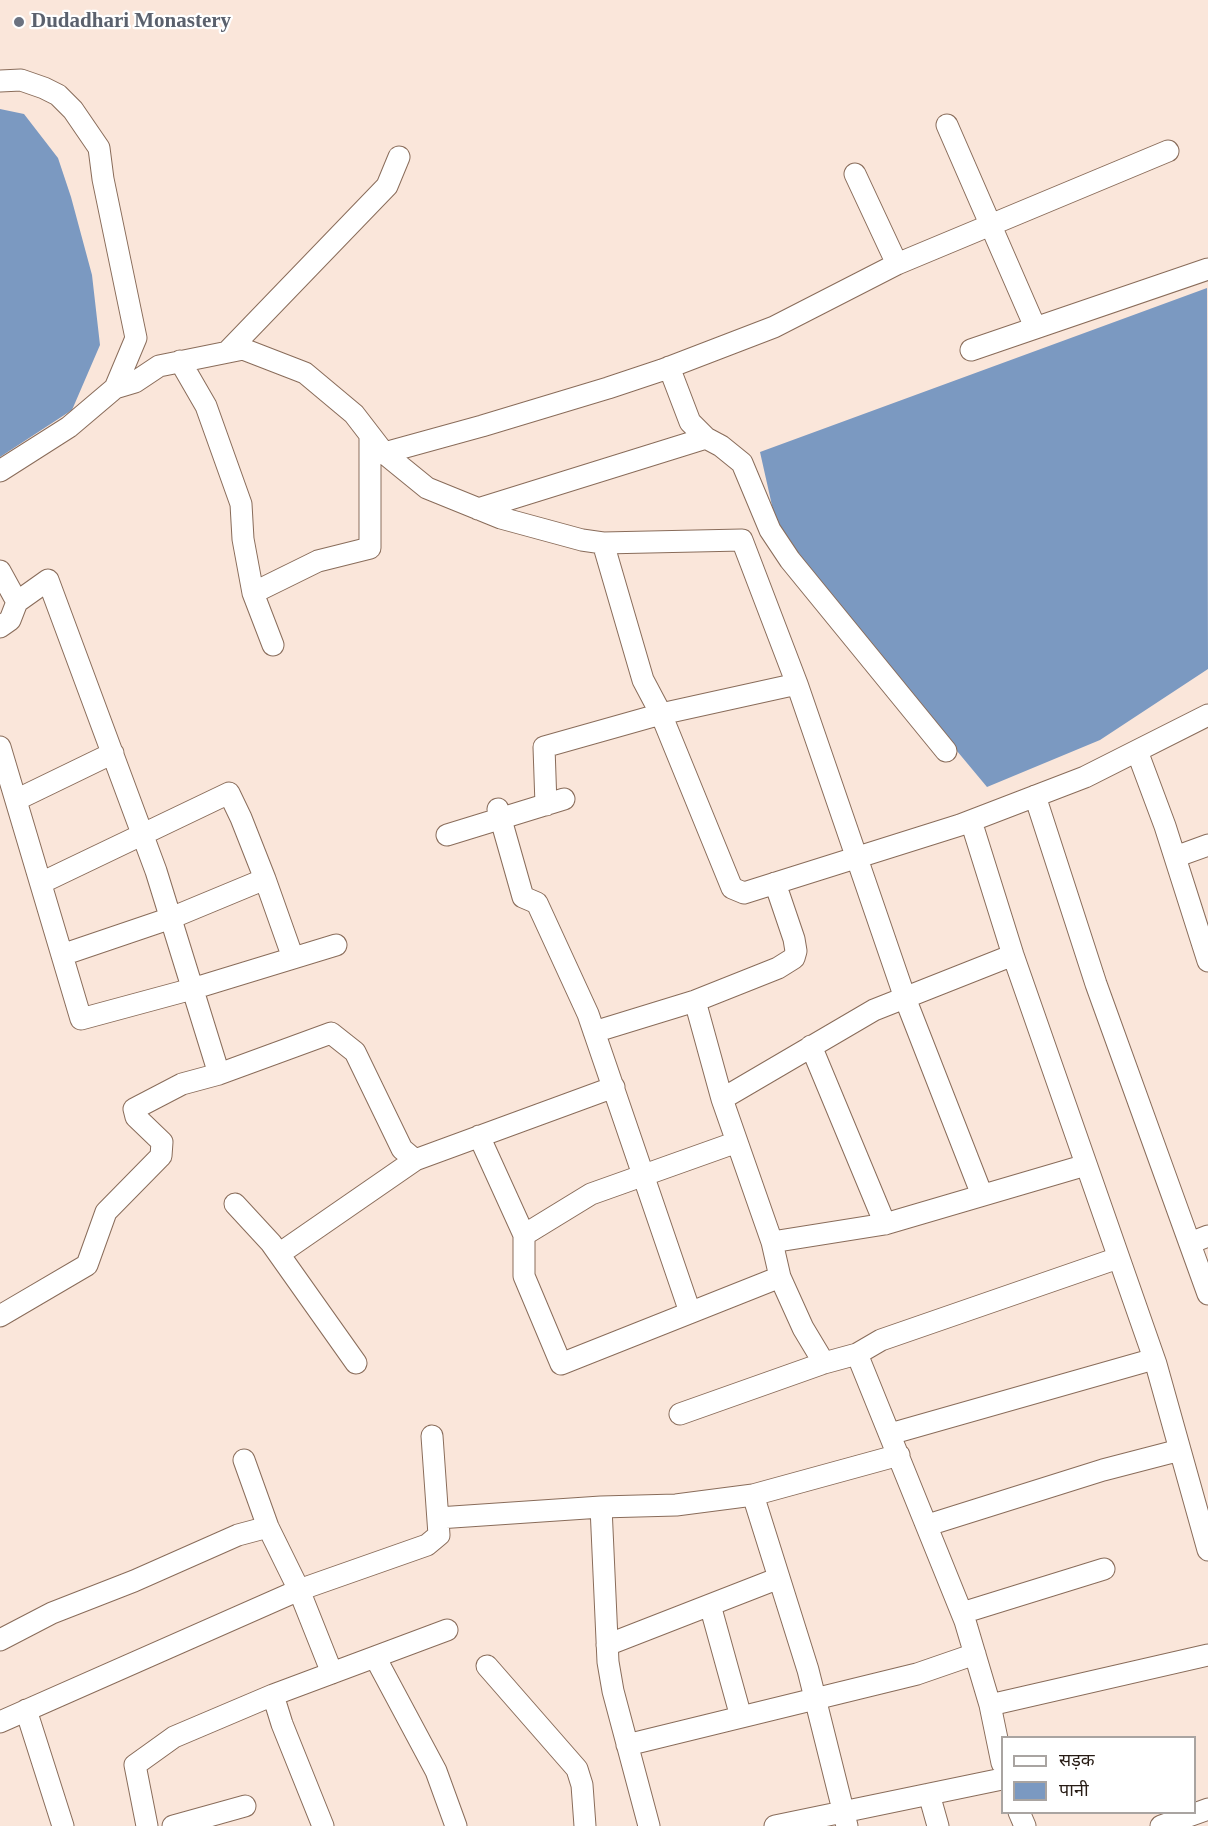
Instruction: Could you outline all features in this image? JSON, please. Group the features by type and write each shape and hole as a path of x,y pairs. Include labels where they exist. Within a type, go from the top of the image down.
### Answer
{"street":[{"path":"0,81 21,80 58,95 74,110 99,148 103,179 136,338 159,366"},
{"path":"946,125 1035,327"},
{"path":"384,453 482,426 669,367 774,327 897,264 1168,151"},
{"path":"227,352 387,186 399,157"},
{"path":"855,174 897,264"},
{"path":"971,350 1208,269"},
{"path":"115,388 136,338"},
{"path":"0,471 69,427 115,388 135,382 159,366 243,349 304,373 354,414 384,453 427,488 501,518 582,540 603,543 742,540 797,684 905,998 982,1195"},
{"path":"180,361 206,406 241,504 243,539 253,593 273,645"},
{"path":"669,367 690,422 706,438 721,446 742,463 770,530 790,560 946,751"},
{"path":"253,593 318,561 370,548 370,436"},
{"path":"478,508 706,438"},
{"path":"603,543 644,680 661,714 732,888 744,893 971,821 1085,777 1208,715"},
{"path":"0,571 17,602"},
{"path":"0,627 10,620 17,602 48,580 142,834 171,918 219,1074"},
{"path":"447,835 500,814 555,802 544,747 661,714 797,684"},
{"path":"0,747 81,1019 192,989 336,945"},
{"path":"1137,751 1175,857 1207,958"},
{"path":"16,800 113,753"},
{"path":"40,883 229,793 265,879 292,958"},
{"path":"1035,796 1096,984 1199,1240 1208,1294"},
{"path":"500,814 524,897 537,903 594,1032 690,1312"},
{"path":"971,821 1013,955 1154,1359 1180,1450 1203,1511 1208,1550"},
{"path":"1175,857 1208,845"},
{"path":"62,955 171,918 265,879"},
{"path":"594,1032 695,1001 778,968 794,958 796,951 794,939 775,883"},
{"path":"722,1099 874,1010 1013,955"},
{"path":"695,1001 722,1099 772,1242 780,1277 803,1328 824,1363"},
{"path":"0,1316 87,1265 106,1212 161,1156 162,1142 136,1117 134,1108 182,1084 219,1074 331,1033 356,1052 402,1149 415,1160"},
{"path":"811,1046 885,1224"},
{"path":"279,1254 415,1160 614,1087"},
{"path":"479,1136 524,1235 524,1276 561,1364 780,1277"},
{"path":"524,1235 591,1194 737,1142"},
{"path":"772,1242 885,1224 1086,1165"},
{"path":"235,1204 279,1254 356,1363"},
{"path":"680,1414 824,1363 857,1354 881,1340 1118,1258"},
{"path":"857,1354 962,1613 990,1705 1001,1758"},
{"path":"890,1434 1154,1359"},
{"path":"0,1722 299,1590 428,1545 439,1535 432,1436"},
{"path":"927,1525 1103,1470 1180,1450"},
{"path":"438,1518 601,1507 676,1505 753,1495 899,1455"},
{"path":"244,1460 268,1527 299,1590 333,1673"},
{"path":"753,1495 808,1670 845,1819"},
{"path":"601,1507 607,1645 613,1691 649,1826"},
{"path":"0,1640 52,1613 135,1581 238,1535 268,1527"},
{"path":"962,1613 1104,1569"},
{"path":"607,1645 779,1578"},
{"path":"710,1605 741,1717"},
{"path":"147,1826 135,1765 174,1737 273,1695 447,1630"},
{"path":"627,1745 917,1674 975,1654"},
{"path":"990,1705 1208,1655"},
{"path":"375,1657 436,1771 456,1826"},
{"path":"487,1666 577,1769 582,1785 585,1826"},
{"path":"273,1695 282,1724 323,1826"},
{"path":"26,1710 63,1826"},
{"path":"775,1826 845,1819 929,1794 1001,1779"},
{"path":"929,1794 938,1826"},
{"path":"173,1826 245,1806"},
{"path":"1161,1826 1194,1814"}],"water":[{"path":"0,109 24,114 58,158 92,275 100,345 72,410 0,457"},
{"path":"1207,288 1208,669 1100,740 987,787 827,595 775,519 760,452"}],"place":[{"name":"Dudadhari Monastery","path":"19,22"}]}
